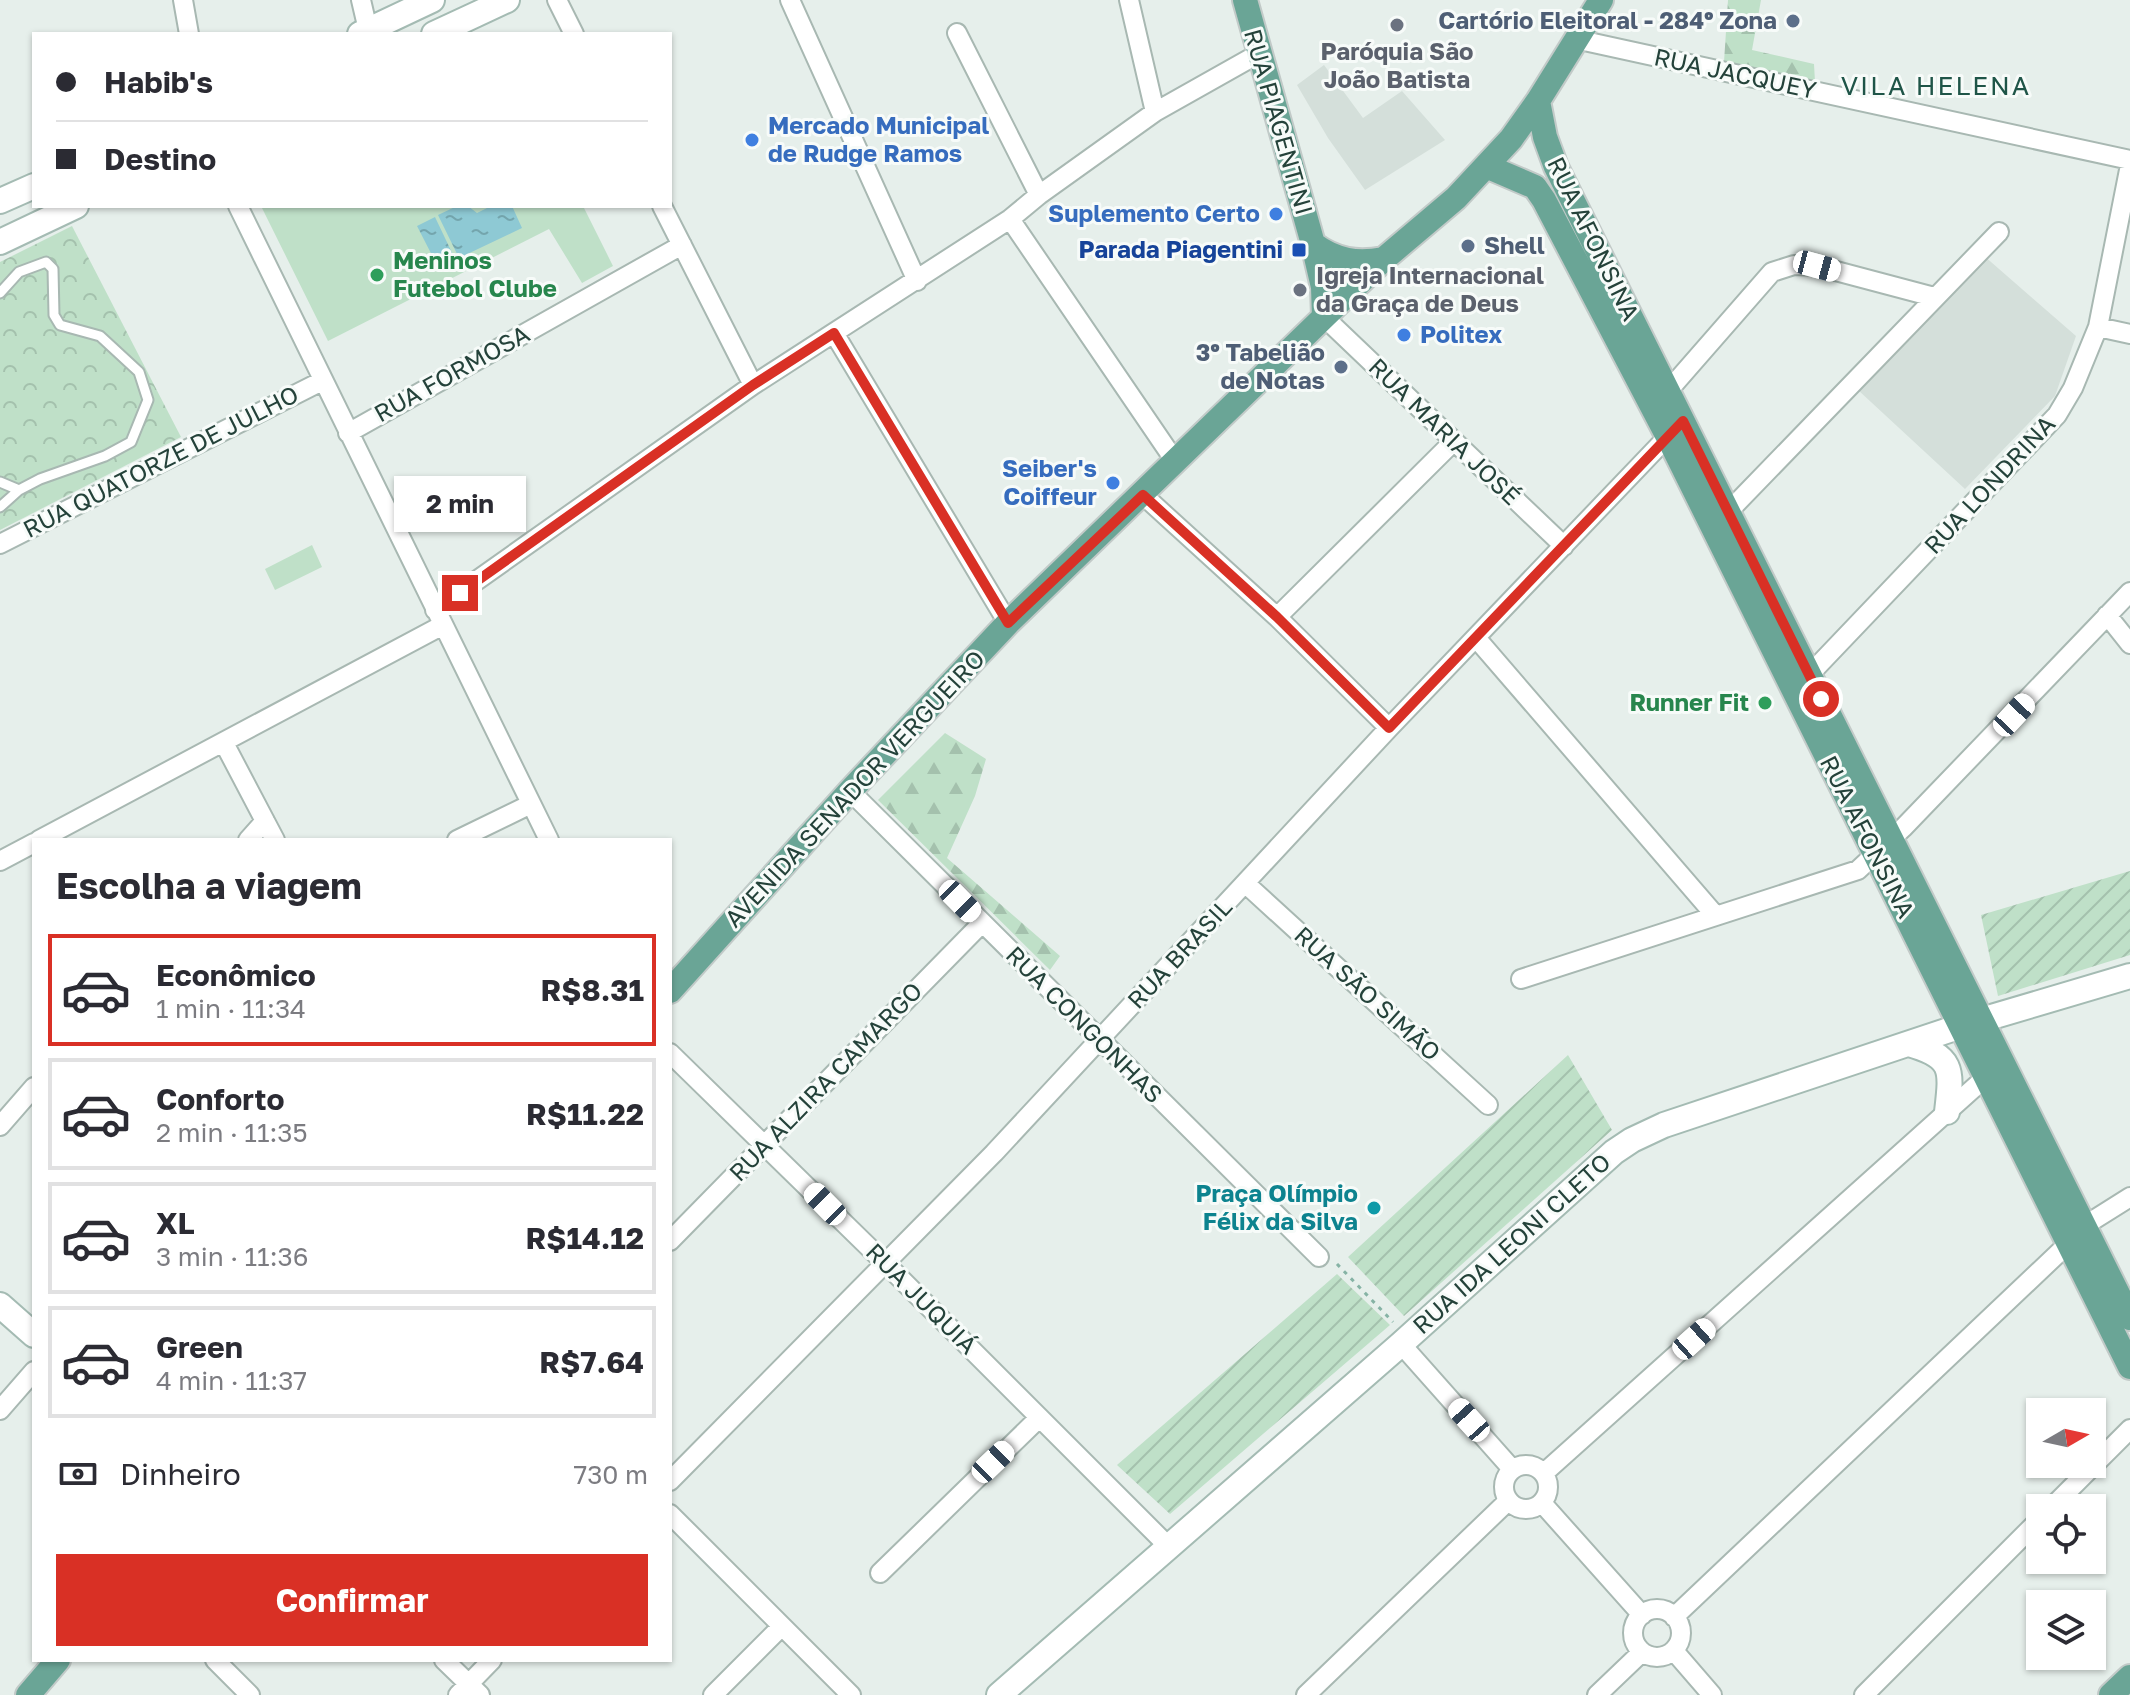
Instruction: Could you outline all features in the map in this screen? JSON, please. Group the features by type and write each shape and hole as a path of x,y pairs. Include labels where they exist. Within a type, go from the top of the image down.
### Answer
{"main road":[{"name":"RUA PIAGENTINI","path":"1245,0 1313,244 1323,287 1324,317"},
{"name":"AVENIDA SENADOR VERGUEIRO","path":"672,989 850,791 1008,623 1384,259 1456,198 1511,139 1601,0"},
{"name":"RUA AFONSINA","path":"1538,101 1545,137 1556,167 1668,391 1675,429 2077,1235 2130,1367"},
{"name":"RUA AFONSINA","path":"1486,166 1535,187 1675,429 1728,512 1809,675 1882,847"},
{"name":"RUA PIAGENTINI","path":"1313,244 1338,259 1368,262 1384,259"},
{"name":"RUA AFONSINA","path":"1972,1024 1986,1077 2077,1235 2130,1318"},
{"path":"28,1695 56,1662"},
{"path":"2111,1695 2130,1677"}],"street":[{"path":"183,0 189,32"},
{"path":"361,0 364,32 432,0"},
{"path":"438,32 507,0"},
{"path":"557,0 573,32"},
{"path":"790,0 917,281"},
{"path":"1129,0 1155,112"},
{"path":"957,33 1039,195"},
{"name":"RUA JACQUEY","path":"1575,39 2130,163"},
{"path":"43,838 224,743 439,618 753,385 1010,219 1155,112 1258,54"},
{"name":"RUA LONDRINA","path":"1809,675 2057,415 2073,388 2098,327 2130,163"},
{"path":"0,201 32,187"},
{"path":"0,242 72,208"},
{"path":"239,208 548,838"},
{"path":"663,208 753,385"},
{"path":"1010,219 1175,461"},
{"path":"1728,512 1999,232"},
{"name":"RUA FORMOSA","path":"348,433 682,245"},
{"path":"1668,391 1772,272 1794,265 1817,266 1934,297"},
{"name":"RUA MARIA JOSÉ","path":"1324,317 1564,546"},
{"path":"2098,327 2130,334"},
{"path":"834,333 1008,623"},
{"name":"RUA QUATORZE DE JULHO","path":"0,544 322,381"},
{"name":"RUA BRASIL","path":"672,1479 886,1264 1099,1041 1389,728 1675,429"},
{"path":"1277,617 1454,441"},
{"path":"1143,495 1277,617 1389,728"},
{"path":"1521,979 1858,870 2003,727 2130,592"},
{"path":"2107,615 2130,644"},
{"path":"1477,639 1715,915"},
{"path":"224,743 274,838"},
{"name":"RUA CONGONHAS","path":"850,791 1319,1257"},
{"path":"461,838 531,804"},
{"path":"250,838 265,821"},
{"path":"0,861 32,844"},
{"name":"RUA SÃO SIMÃO","path":"1246,884 1488,1105"},
{"name":"RUA ALZIRA CAMARGO","path":"672,1239 982,923"},
{"name":"RUA IDA LEONI CLETO","path":"999,1695 1170,1548 1614,1152 1632,1140 1664,1125 1909,1044 2130,976"},
{"path":"1909,1044 1931,1050 1946,1064 1950,1087 1947,1112"},
{"name":"RUA JUQUIÁ","path":"672,1055 1170,1548"},
{"path":"1544,1473 1986,1077"},
{"path":"0,1126 32,1089"},
{"path":"1674,1617 2077,1235 2130,1197"},
{"path":"0,1305 32,1333"},
{"path":"1404,1340 1512,1469"},
{"path":"0,1410 32,1373"},
{"path":"880,1573 1039,1418"},
{"path":"2065,1494 2130,1429"},
{"path":"1528,1465 1544,1473 1549,1486 1542,1503 1527,1510 1508,1501 1504,1481 1512,1469 1528,1465"},
{"path":"1306,1695 1508,1501"},
{"path":"1542,1503 1642,1615"},
{"path":"672,1516 851,1695"},
{"path":"1864,1695 2026,1533"},
{"path":"1655,1609 1674,1617 1681,1630 1681,1638 1674,1651 1661,1657 1642,1652 1636,1645 1634,1629 1642,1615 1655,1609"},
{"path":"713,1695 781,1627"},
{"path":"1674,1651 1712,1695"},
{"path":"1597,1695 1642,1652"},
{"path":"217,1662 250,1695"},
{"path":"446,1662 469,1691 491,1662"}],"lane":[{"path":"0,293 19,272 46,262 53,269 54,315 60,325 100,336 139,372 148,400 131,442 105,456 40,479 19,490 0,507"},
{"path":"0,482 19,490"}],"path":[{"path":"1319,1257 1337,1264 1404,1340"}],"shaded area":[{"path":"1324,65 1363,118 1402,91 1445,140 1365,190 1328,138 1297,85"},
{"path":"1983,255 2076,336 2055,396 1965,489 1858,390"}],"green space":[{"path":"1728,0 1761,0 1752,50 1814,64 1815,82 1724,62"},
{"name":"Meninos Futebol Clube","path":"262,208 584,208 613,266 582,283 549,229 328,341"},
{"path":"72,226 181,437 0,530 0,262"},
{"path":"312,545 322,567 275,590 265,569"},
{"path":"945,733 986,759 975,796 947,858 1060,956 1050,970 878,800"},
{"path":"2130,871 2130,955 1998,996 1981,915"},
{"path":"1568,1055 1612,1130 1404,1316 1348,1257"},
{"path":"1337,1274 1390,1325 1170,1514 1117,1465"}],"water":[{"path":"453,208 471,208 477,213 487,208 513,208 522,228 459,258 438,215"},
{"path":"435,217 455,259 438,267 417,226"}],"place":[{"name":"Cartório Eleitoral - 284º Zona","path":"1793,21"},
{"name":"Paróquia São João Batista","path":"1397,25"},
{"name":"Mercado Municipal de Rudge Ramos","path":"752,140"},
{"name":"Suplemento Certo","path":"1276,214"},
{"name":"Shell","path":"1468,246"},
{"name":"Parada Piagentini","path":"1299,250"},
{"name":"Meninos Futebol Clube","path":"377,275"},
{"name":"Igreja Internacional da Graça de Deus","path":"1300,290"},
{"name":"Politex","path":"1404,335"},
{"name":"3º Tabelião de Notas","path":"1341,367"},
{"name":"Seiber's Coiffeur","path":"1113,483"},
{"name":"Runner Fit","path":"1765,703"},
{"name":"Praça Olímpio Félix da Silva","path":"1374,1208"}],"district":[{"name":"VILA HELENA","path":"1936,86"}],"route":[{"path":"460,593 753,385 834,333 1008,623 1143,495 1277,617 1389,728 1683,421 1821,699"}]}
